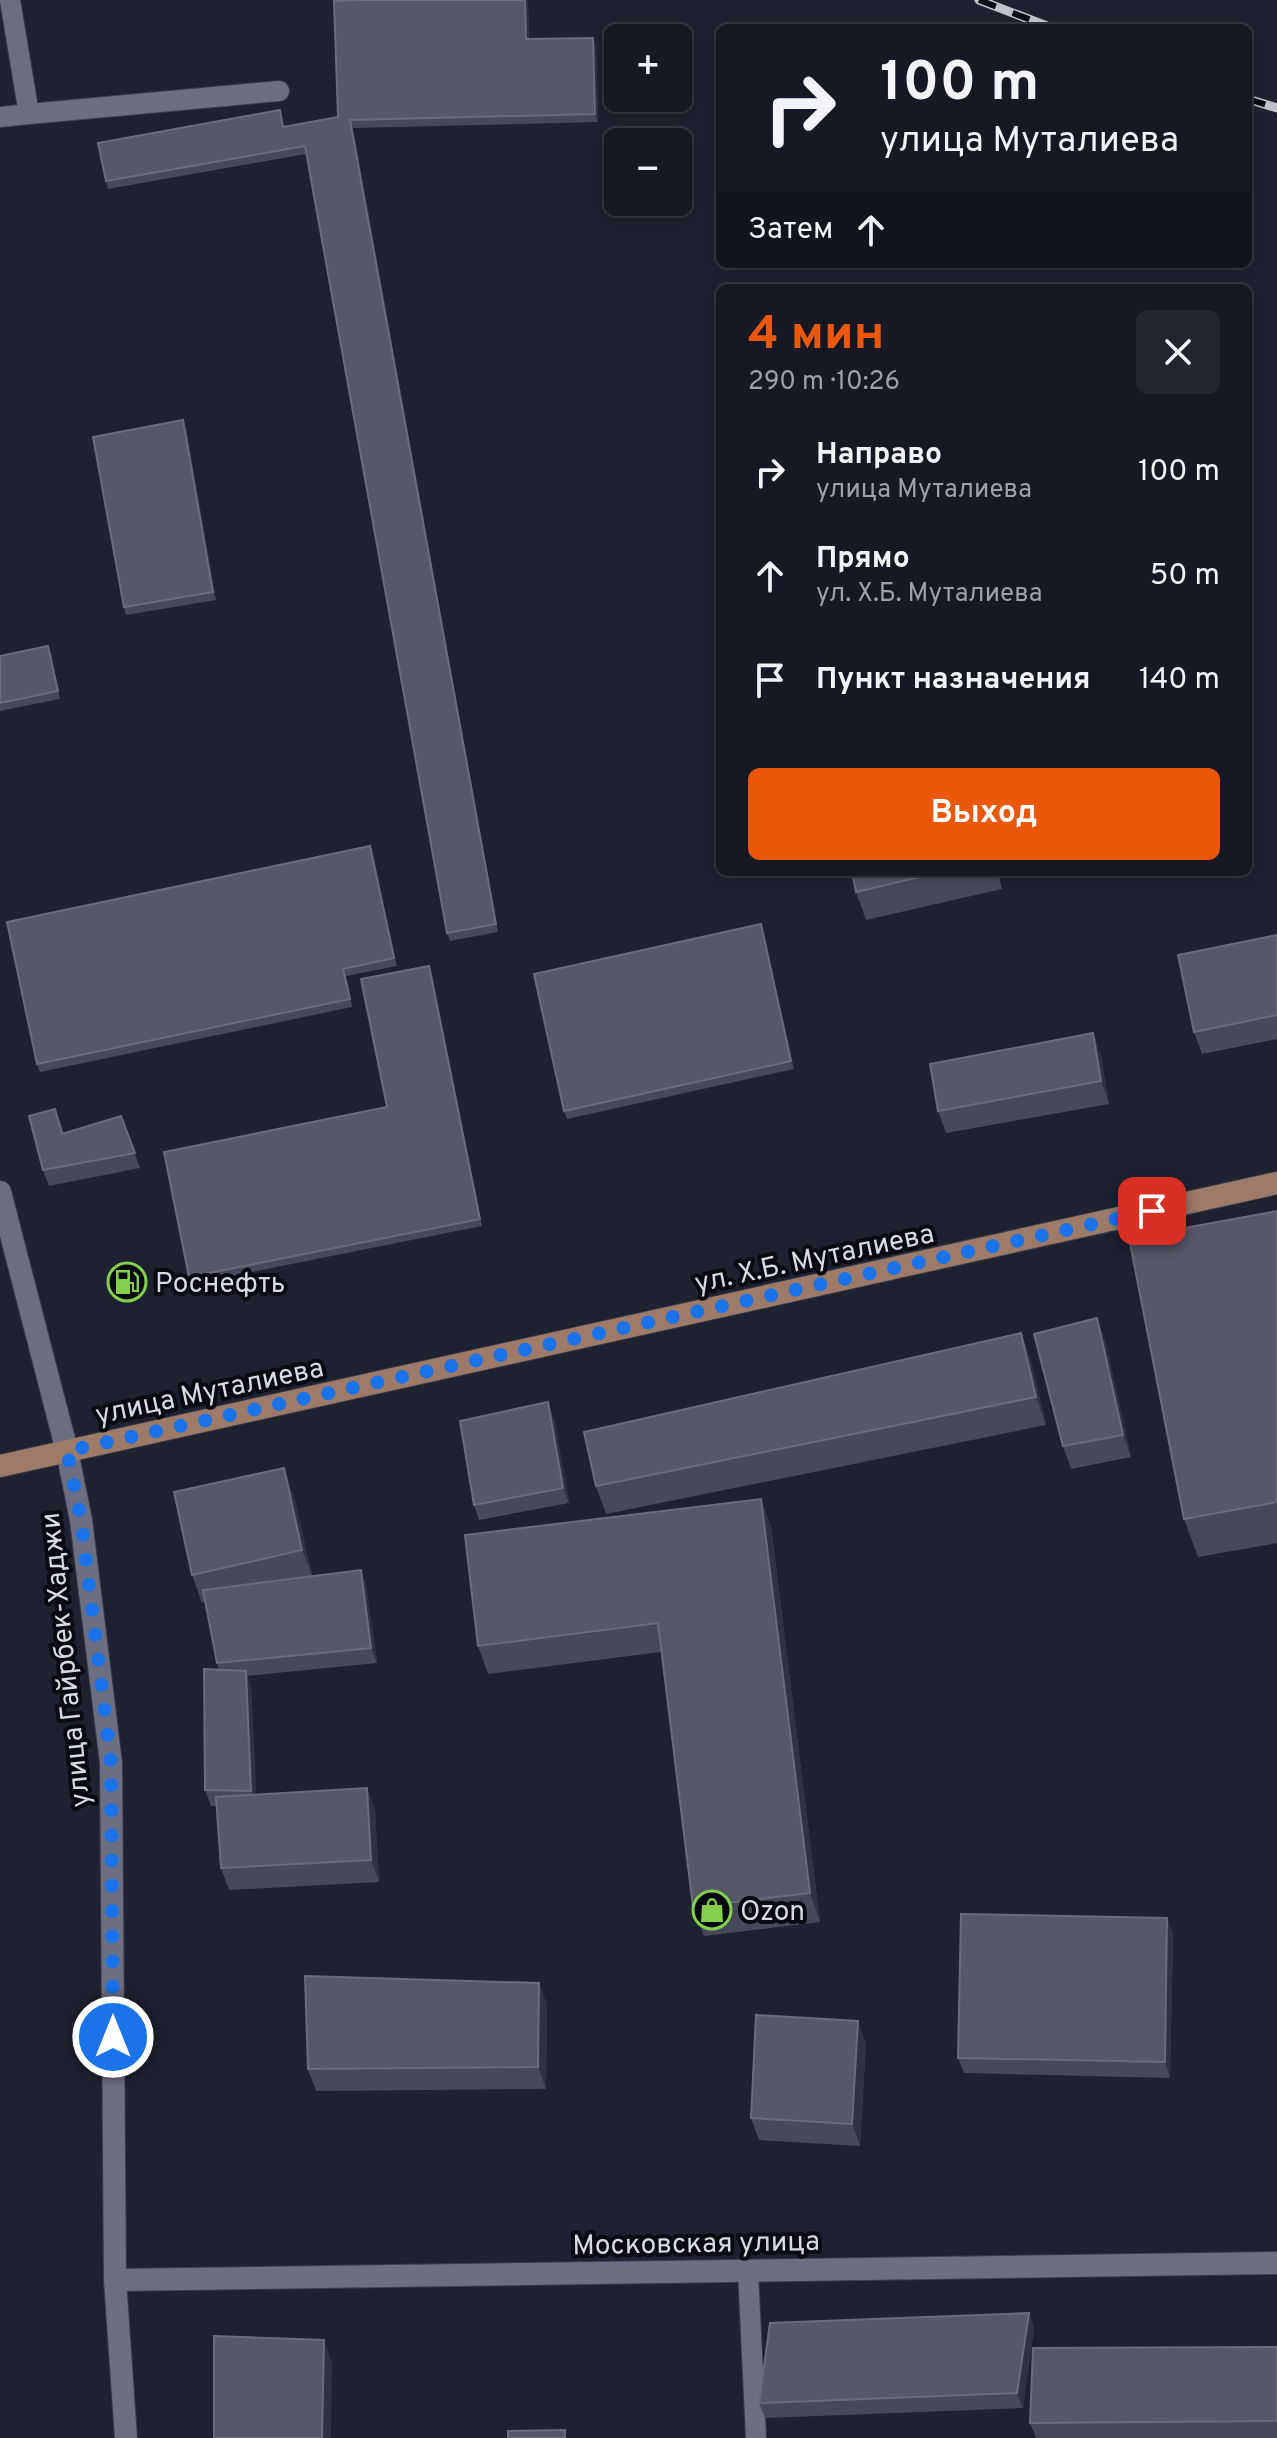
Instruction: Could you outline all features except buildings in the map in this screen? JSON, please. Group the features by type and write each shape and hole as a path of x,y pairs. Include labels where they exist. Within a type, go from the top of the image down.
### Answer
{"main road":[{"name":"ул. Х.Б. Муталиева","path":"363,1386 1277,1183"},
{"name":"улица Муталиева","path":"67,1451 363,1386"},
{"path":"0,1466 67,1451"}],"street":[{"name":"улица Гайрбек-Хаджи","path":"0,1192 67,1451 81,1520 111,1763 115,2280 126,2438"},
{"name":"Московская улица","path":"115,2280 1277,2263"}],"lane":[{"path":"10,0 29,114"},
{"path":"0,117 279,91"},
{"path":"748,2271 756,2438"}],"railway":[{"path":"979,0 1042,24"},
{"path":"1252,100 1277,108"}],"place":[{"name":"Роснефть","path":"127,1282"},
{"name":"Ozon","path":"712,1910"}],"route":[{"path":"113,2037 111,1763 81,1520 67,1451 1152,1211"}]}
